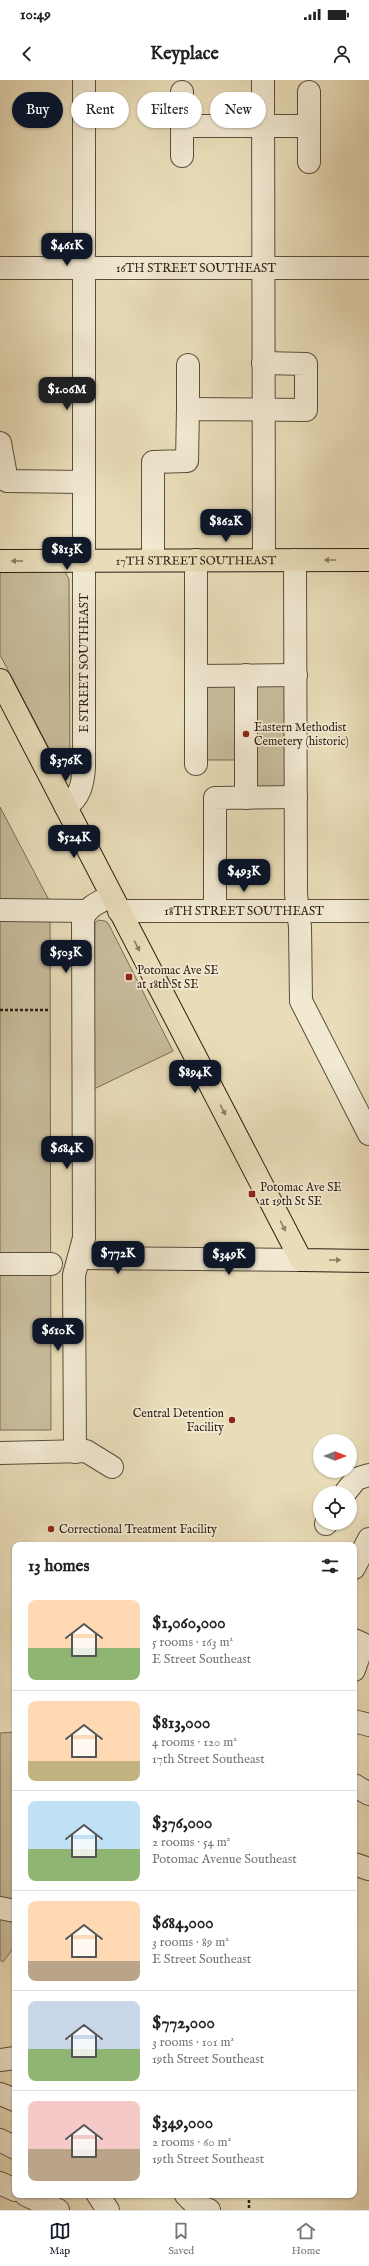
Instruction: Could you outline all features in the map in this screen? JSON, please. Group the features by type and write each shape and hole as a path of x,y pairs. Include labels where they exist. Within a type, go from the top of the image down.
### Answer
{"main road":[{"name":"17TH STREET SOUTHEAST","path":"0,560 369,560"},
{"path":"0,680 301,1260 369,1261"}],"street":[{"name":"E STREET SOUTHEAST","path":"66,807 78,796 84,777 84,80"},
{"path":"263,80 263,92"},
{"path":"309,92 309,162"},
{"path":"266,126 309,126"},
{"path":"182,128 182,156"},
{"path":"263,128 264,560"},
{"name":"16TH STREET SOUTHEAST","path":"0,268 369,268"},
{"path":"188,408 306,410 306,364 263,363"},
{"path":"154,560 153,462 187,461 188,365"},
{"path":"0,443 6,481 84,482"},
{"path":"196,560 196,764"},
{"path":"295,560 296,894 298,910 301,1001 369,1134"},
{"path":"246,675 246,798"},
{"path":"196,676 296,675"},
{"path":"214,910 215,798 296,797"},
{"path":"0,910 87,911 115,904"},
{"name":"18TH STREET SOUTHEAST","path":"115,904 214,910 369,911"},
{"path":"75,1452 74,1275 84,1238 83,925 87,911"},
{"path":"79,1258 301,1260"},
{"path":"0,1264 51,1264"},
{"path":"0,1453 86,1451 112,1467"},
{"path":"350,1486 356,1478 369,1475"},
{"path":"357,1562 369,1540"},
{"path":"357,1641 363,1644 357,1662"},
{"path":"357,1671 369,1672"},
{"path":"357,1722 369,1725"},
{"path":"357,1787 369,1794"},
{"path":"357,1865 369,1869"},
{"path":"0,1908 12,1910"},
{"path":"0,2060 12,2058"},
{"path":"0,2094 12,2099"},
{"path":"0,2140 12,2146"},
{"path":"0,2183 12,2189"},
{"path":"32,2198 58,2210"},
{"path":"100,2198 108,2210"}],"path":[{"path":"0,1010 50,1010"},
{"path":"249,2198 249,2210"}],"shaded area":[{"path":"0,571 60,571 65,572 69,579 70,773 67,776 63,775 0,655"},
{"path":"201,681 236,681 236,760 201,760"},
{"path":"253,681 287,681 287,794 256,794"},
{"path":"0,807 50,902 51,1430 0,1430"},
{"path":"98,920 108,923 173,1051 94,1089 95,923"},
{"path":"12,1732 12,1950 3,1962 0,1960 0,1733"}],"place":[{"name":"Eastern Methodist Cemetery (historic)","path":"246,734"},
{"name":"Potomac Ave SE at 18th St SE","path":"129,977"},
{"name":"Potomac Ave SE at 19th St SE","path":"252,1194"},
{"name":"Central Detention Facility","path":"232,1420"},
{"name":"Correctional Treatment Facility","path":"51,1529"}]}
